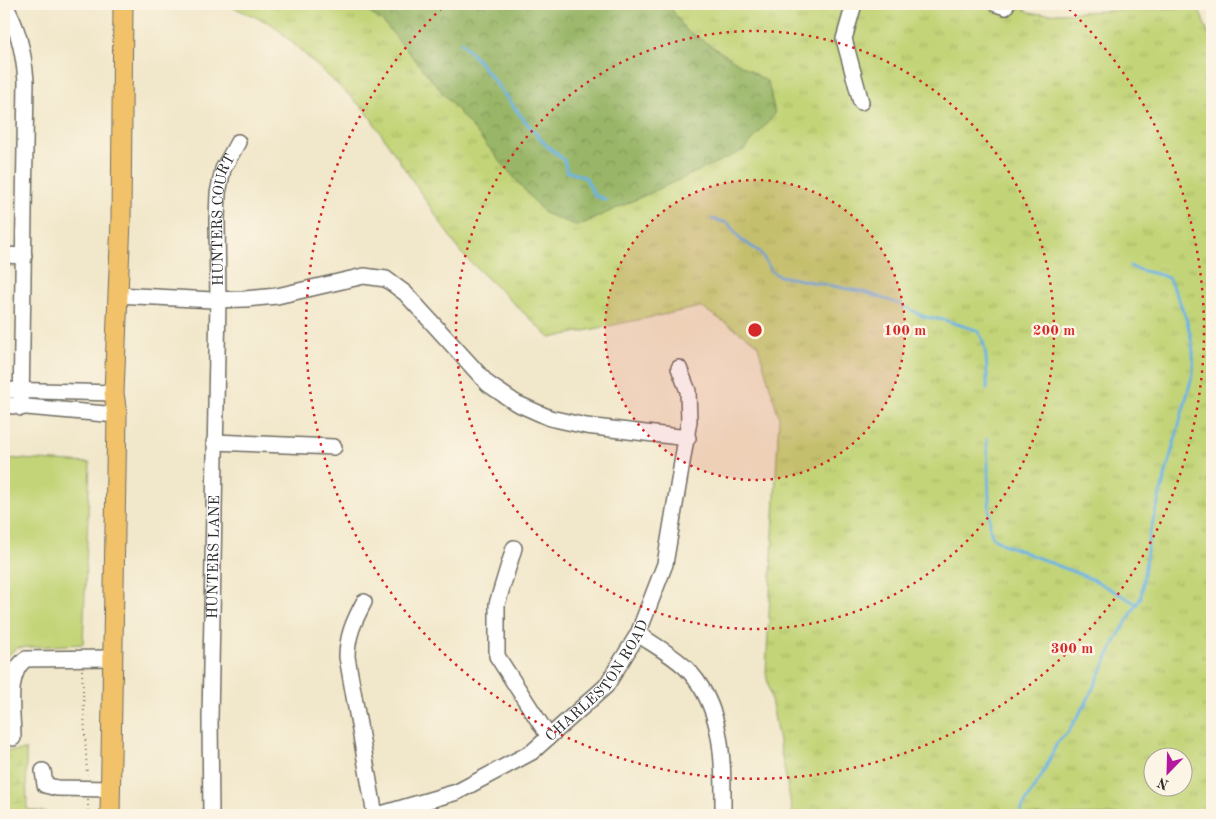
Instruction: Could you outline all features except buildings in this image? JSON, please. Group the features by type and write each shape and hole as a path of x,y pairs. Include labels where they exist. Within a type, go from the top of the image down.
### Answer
{"main road":[{"path":"110,815 116,415 114,393 121,220 123,4"}],"street":[{"path":"4,4 14,23 23,52 26,73 21,408"},
{"path":"854,4 844,39 861,102"},
{"path":"996,4 1006,7 1007,4"},
{"name":"HUNTERS COURT","path":"218,300 218,193 223,168 238,142"},
{"path":"4,255 24,256"},
{"path":"117,295 218,300 277,296 364,276 386,279 405,293 488,384 516,403 550,418 586,426 688,438"},
{"name":"HUNTERS LANE","path":"211,815 214,442 218,300"},
{"name":"CHARLESTON ROAD","path":"376,815 456,792 532,752 606,686 638,634 665,564 688,438 689,400 679,368"},
{"path":"4,390 114,393"},
{"path":"4,405 116,415"},
{"path":"214,442 334,447"},
{"path":"514,548 497,604 496,656 549,737"},
{"path":"364,602 350,629 347,642 347,657 350,684 376,815"},
{"path":"638,634 681,664 694,677 709,700 719,728 724,815"},
{"path":"13,738 13,676 18,664 26,659 113,658"},
{"path":"43,771 45,785 57,788 111,789"}],"path":[{"path":"82,658 88,815"}],"green space":[{"path":"225,4 1013,4 1034,14 1198,7 1212,43 1212,815 793,815 766,673 779,417 757,343 701,307 550,338 461,253 366,111 272,24"},
{"path":"357,4 668,4 686,30 768,82 775,114 744,150 578,226 544,213 383,22"},
{"path":"4,458 90,463 83,644 16,648 4,659"},
{"path":"26,750 27,809 62,815 4,815 4,751"}],"waterway":[{"path":"461,42 545,144 564,160 567,171 586,178 594,195 606,200"},
{"path":"712,219 728,223 740,239 760,252 772,272 780,276 864,292 897,303 925,317 944,320 976,330 980,334 985,348 987,389"},
{"path":"1021,815 1022,808 1041,777 1057,743 1068,732 1086,703 1117,638 1141,597 1149,536 1193,373 1193,349 1188,324 1168,278 1130,266"},
{"path":"987,439 990,529 992,536 1001,543 1094,580 1137,604"}]}
